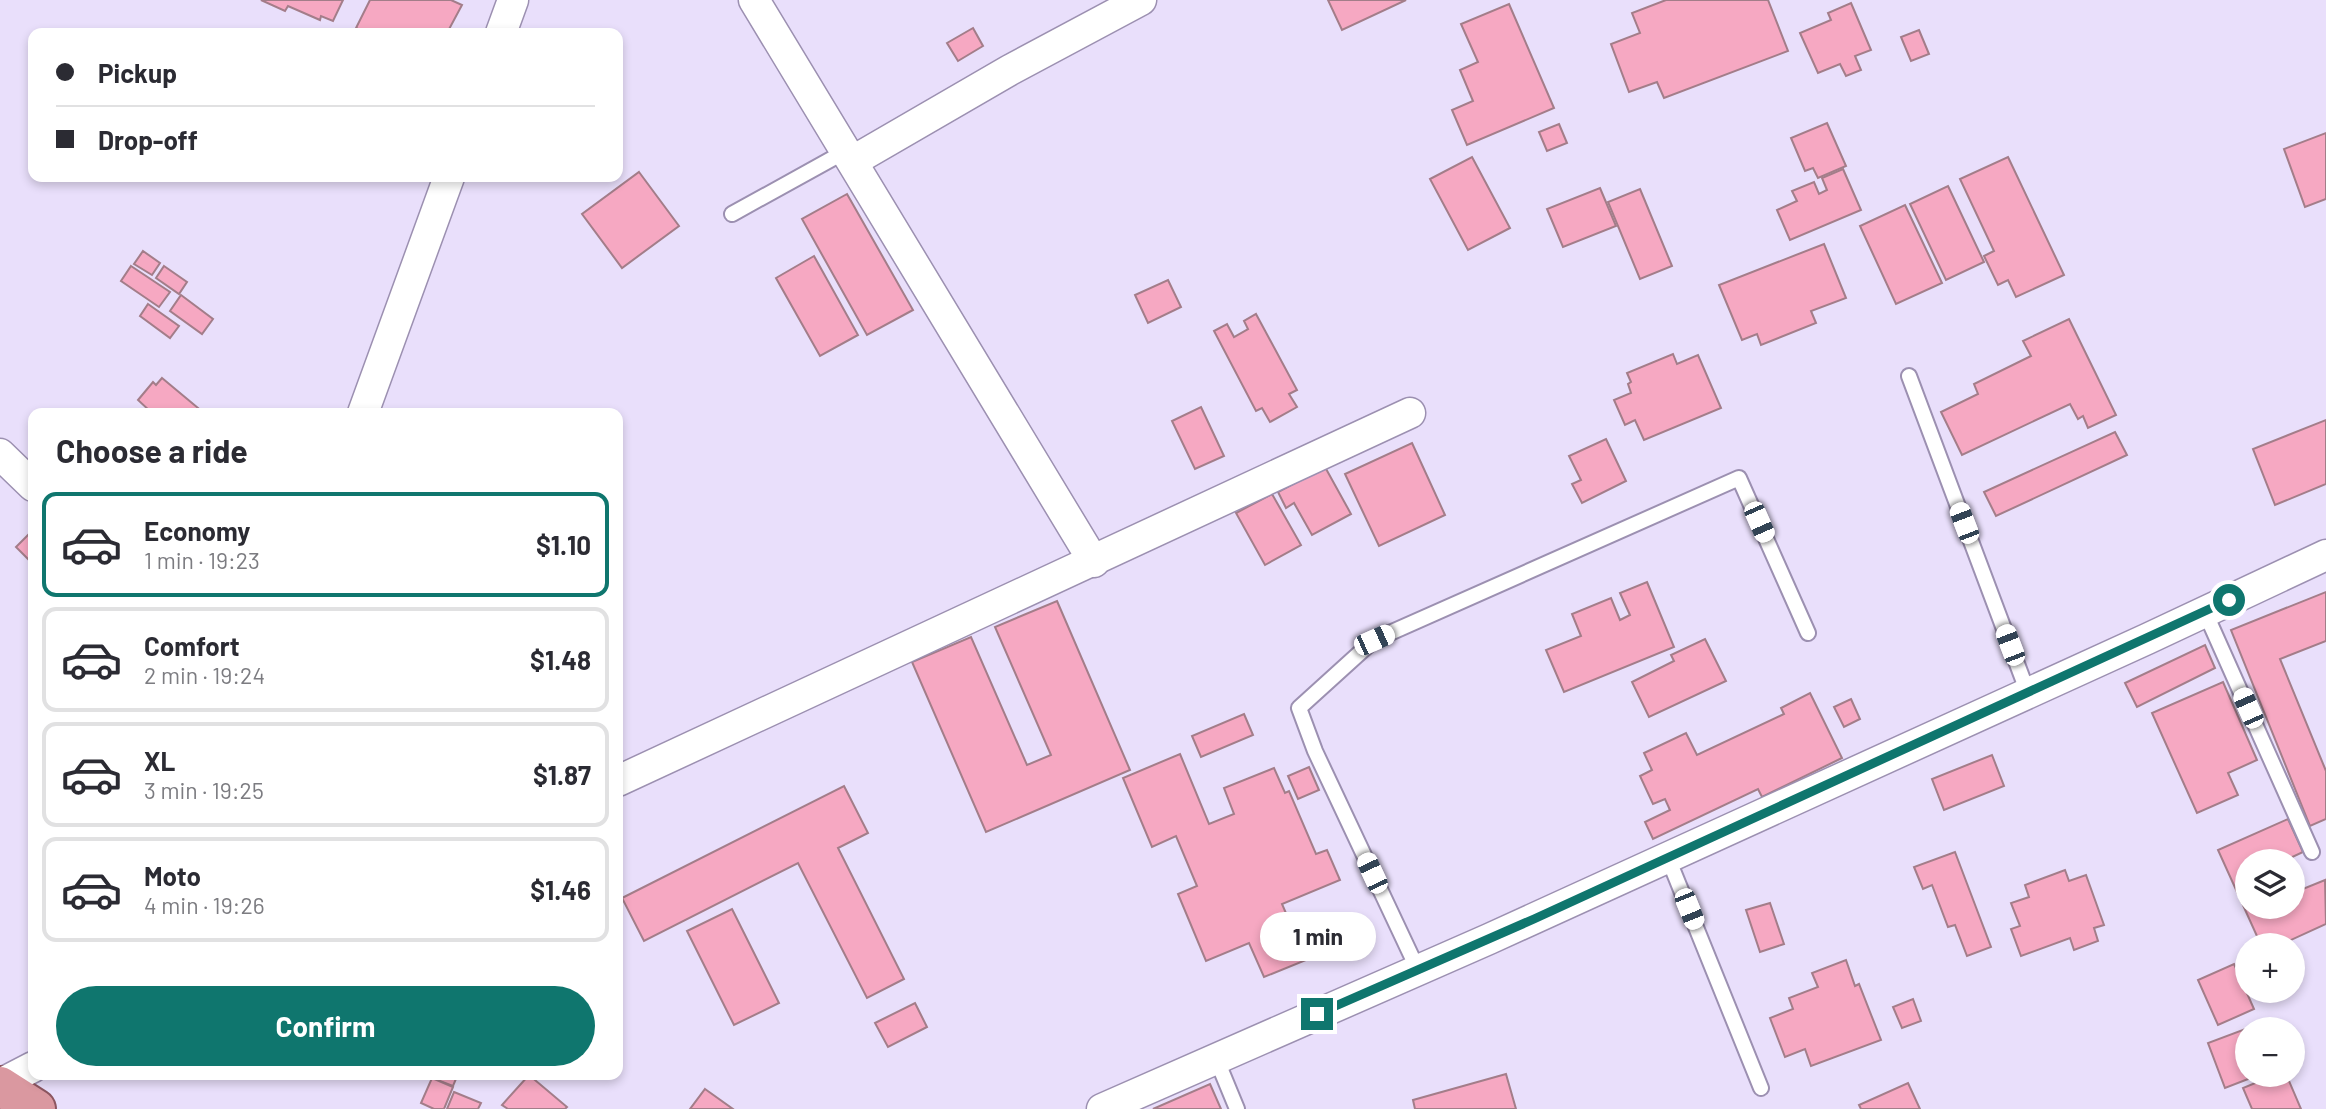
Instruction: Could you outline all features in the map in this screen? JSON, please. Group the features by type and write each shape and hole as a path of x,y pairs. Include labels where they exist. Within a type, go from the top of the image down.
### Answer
{"highway":[{"path":"0,1085 37,1109"}],"street":[{"path":"503,28 513,0"},
{"path":"849,156 1141,0"},
{"path":"751,4 849,156 1094,562"},
{"path":"365,408 447,182"},
{"path":"623,779 1410,413"},
{"path":"0,454 28,481"},
{"path":"1102,1109 1668,858 2326,555"},
{"path":"0,1085 28,1070"}],"lane":[{"path":"732,214 849,156"},
{"path":"1909,376 2028,693"},
{"path":"1418,970 1315,751 1299,708 1374,640 1739,478 1808,633"},
{"path":"2205,612 2312,852"},
{"path":"1668,858 1761,1088"},
{"path":"1216,1058 1237,1109"}],"building":[{"path":"261,0 343,0 333,21 321,16 320,20 288,6 285,11"},
{"path":"370,0 451,0 462,5 450,28 356,28"},
{"path":"1328,0 1406,0 1342,30"},
{"path":"1666,0 1768,0 1788,51 1664,98 1657,82 1629,92 1611,44 1640,33 1632,13"},
{"path":"1851,3 1871,50 1855,56 1861,70 1846,76 1840,64 1818,73 1800,33 1831,20 1828,13"},
{"path":"1509,4 1554,108 1467,145 1452,110 1473,101 1460,70 1478,62 1461,24"},
{"path":"973,28 983,46 958,61 947,43"},
{"path":"1919,30 1929,54 1911,61 1901,37"},
{"path":"1827,123 1846,166 1818,178 1813,168 1805,171 1791,138"},
{"path":"1559,124 1567,143 1547,151 1539,132"},
{"path":"2326,133 2326,199 2305,207 2284,149"},
{"path":"1472,157 1510,228 1468,250 1430,179"},
{"path":"2008,157 2064,275 2016,297 2008,280 1998,285 1984,256 1994,251 1960,179"},
{"path":"1843,169 1861,210 1790,240 1777,210 1797,201 1792,191 1814,182 1819,194 1827,190 1822,178"},
{"path":"639,172 679,226 622,268 582,214"},
{"path":"1948,186 1984,262 1946,280 1910,204"},
{"path":"1600,188 1616,226 1563,247 1547,209"},
{"path":"1640,189 1672,266 1640,279 1608,202"},
{"path":"847,194 913,310 867,335 802,219"},
{"path":"1905,205 1942,283 1896,304 1860,226"},
{"path":"1824,244 1846,298 1811,311 1816,323 1761,345 1757,334 1742,340 1719,285"},
{"path":"143,251 160,263 152,275 134,264"},
{"path":"814,256 858,335 820,356 776,278"},
{"path":"131,266 170,292 159,307 121,281"},
{"path":"164,266 187,282 179,294 156,278"},
{"path":"1168,280 1181,307 1148,323 1135,295"},
{"path":"181,295 213,319 202,334 170,311"},
{"path":"148,304 179,326 170,338 140,316"},
{"path":"1256,314 1297,390 1289,394 1297,407 1270,422 1262,408 1256,411 1214,331 1227,324 1234,337 1248,329 1244,321"},
{"path":"2069,319 2116,415 2088,428 2083,416 2078,419 2070,404 1962,455 1941,412 1978,394 1974,384 2031,356 2023,341"},
{"path":"1673,354 1677,364 1698,355 1721,408 1644,440 1635,420 1625,425 1614,400 1631,393 1628,384 1631,382 1627,373"},
{"path":"162,378 198,408 147,408 138,400 153,382 156,385"},
{"path":"1201,407 1224,456 1195,469 1172,421"},
{"path":"2326,420 2326,484 2275,505 2253,449"},
{"path":"2115,432 2127,455 1996,516 1984,492"},
{"path":"1606,439 1626,481 1582,503 1572,484 1581,480 1569,456"},
{"path":"1412,443 1445,515 1379,546 1345,474"},
{"path":"1325,467 1351,514 1312,535 1294,503 1286,508 1278,492"},
{"path":"1272,494 1301,545 1265,565 1236,513"},
{"path":"28,535 28,559 16,547"},
{"path":"1647,582 1674,647 1564,692 1546,650 1581,636 1572,614 1611,598 1620,620 1630,615 1620,593"},
{"path":"2326,592 2326,641 2280,659 2326,771 2326,819 2310,826 2231,630"},
{"path":"1057,601 1130,770 986,832 912,662 971,637 1027,765 1051,755 995,627"},
{"path":"1705,639 1726,681 1649,717 1632,682 1674,661 1671,655"},
{"path":"2205,645 2215,668 2137,707 2125,683"},
{"path":"2223,682 2257,760 2228,773 2238,795 2197,813 2152,713"},
{"path":"1810,693 1842,758 1762,797 1758,789 1653,839 1645,822 1670,810 1665,799 1653,804 1640,776 1652,770 1644,753 1686,733 1697,755 1784,714 1781,708"},
{"path":"1851,699 1860,719 1844,727 1834,707"},
{"path":"1244,714 1253,735 1201,757 1192,736"},
{"path":"1180,754 1209,824 1234,814 1224,788 1274,768 1285,793 1289,791 1316,854 1327,850 1340,880 1282,904 1306,960 1264,977 1249,943 1206,961 1178,894 1197,886 1176,836 1152,847 1123,778"},
{"path":"1992,755 2004,786 1944,810 1932,779"},
{"path":"1309,767 1319,790 1298,799 1288,776"},
{"path":"844,786 868,833 838,848 904,979 867,998 798,863 644,941 623,897"},
{"path":"2288,819 2302,849 2235,849 2235,888 2218,850"},
{"path":"1955,852 1991,947 1967,956 1955,925 1948,927 1932,885 1923,889 1914,867"},
{"path":"2065,870 2069,881 2086,875 2104,925 2094,928 2098,941 2074,950 2070,938 2021,956 2011,929 2020,926 2011,903 2029,897 2025,885"},
{"path":"2325,880 2326,924 2305,934 2256,933 2249,919 2305,919 2305,888"},
{"path":"1770,903 1784,944 1760,952 1746,910"},
{"path":"732,909 779,1003 734,1025 687,931"},
{"path":"1846,960 1855,986 1859,984 1881,1040 1811,1066 1805,1049 1785,1057 1770,1018 1793,1009 1789,998 1818,987 1812,973"},
{"path":"2234,964 2235,1003 2251,1003 2254,1009 2218,1025 2198,980"},
{"path":"1913,999 1921,1021 1902,1028 1893,1007"},
{"path":"915,1003 927,1027 888,1047 875,1023"},
{"path":"2235,1033 2235,1084 2225,1088 2208,1043"},
{"path":"1506,1074 1516,1109 1415,1109 1413,1100"},
{"path":"431,1080 453,1087 444,1109 434,1109 421,1103"},
{"path":"437,1080 456,1080 453,1086"},
{"path":"524,1080 535,1080 567,1107 508,1109 502,1105"},
{"path":"1908,1083 1920,1109 1861,1109 1859,1105"},
{"path":"1210,1084 1221,1109 1153,1109"},
{"path":"2292,1087 2301,1109 2252,1109 2243,1088"},
{"path":"705,1089 733,1109 690,1109"},
{"path":"454,1092 481,1103 478,1109 447,1109"}],"route":[{"path":"1317,1014 1534,919 2229,600"}]}
